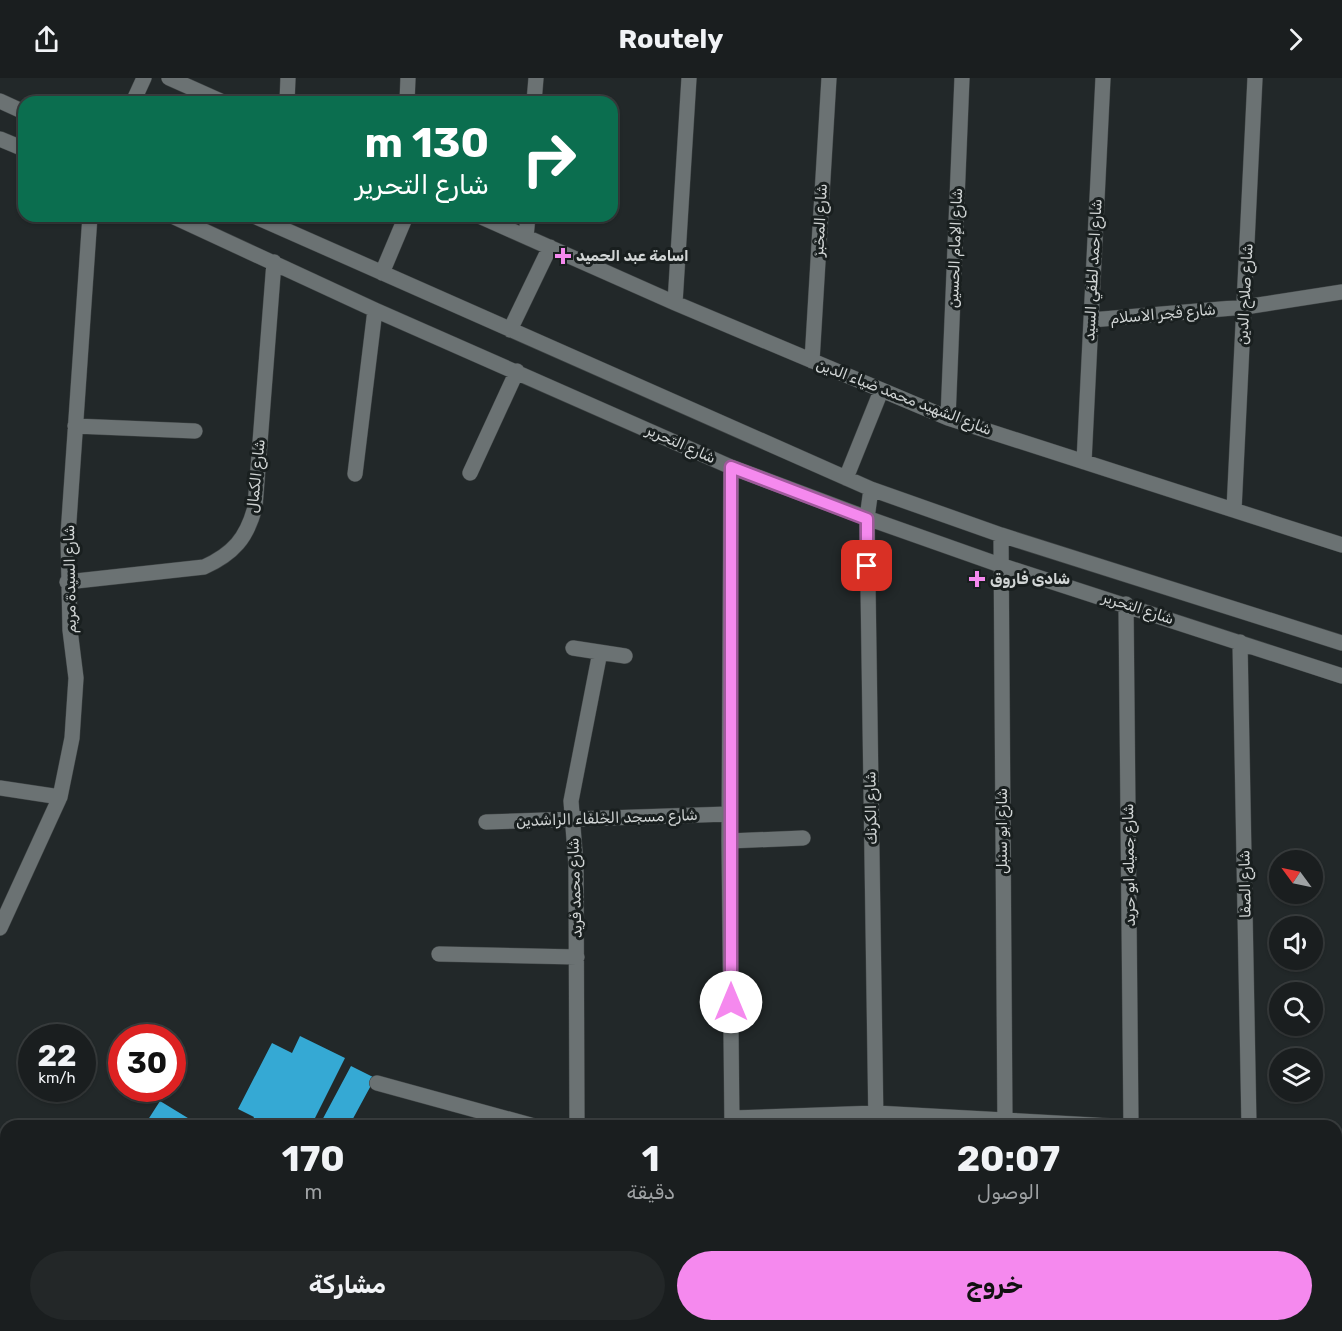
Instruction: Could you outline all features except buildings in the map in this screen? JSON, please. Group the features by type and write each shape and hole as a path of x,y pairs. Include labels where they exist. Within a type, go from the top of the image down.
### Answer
{"street":[{"path":"136,96 144,78"},
{"path":"169,78 210,96"},
{"path":"287,96 288,78"},
{"path":"406,96 408,78"},
{"path":"534,96 536,78"},
{"path":"675,303 689,78"},
{"name":"شارع المخبز","path":"812,361 829,78"},
{"name":"شارع الإمام الحسين","path":"948,418 962,78"},
{"name":"شارع احمد لطفي السيد","path":"1084,462 1103,78"},
{"name":"شارع صلاح الدين","path":"1234,510 1255,78"},
{"path":"0,101 18,109"},
{"path":"0,139 18,146"},
{"name":"شارع السيدة مريم","path":"0,928 60,797 72,738 76,678 68,582 68,535 90,222"},
{"name":"شارع التحرير","path":"185,222 375,310 731,467 867,519 1000,565 1126,604 1342,676"},
{"name":"شارع التحرير","path":"267,222 871,489 1001,535 1342,643"},
{"path":"382,273 403,222"},
{"name":"شارع الشهيد محمد ضياء الدين","path":"492,222 675,303 948,418 1342,544"},
{"path":"526,237 527,222"},
{"path":"510,330 550,248"},
{"name":"شارع الكمال","path":"68,582 204,567 223,558 239,545 249,527 255,507 274,262"},
{"name":"شارع فجر الاسلام","path":"1091,320 1245,307 1342,292"},
{"path":"355,474 375,310"},
{"path":"470,473 517,371"},
{"path":"846,478 881,391"},
{"path":"75,426 195,431"},
{"path":"731,467 729,841 732,1120"},
{"name":"شارع الكرنك","path":"871,489 867,519 876,1120"},
{"name":"شارع ابو سنبل","path":"1001,535 1005,1120"},
{"name":"شارع جميله ابو حريد","path":"1126,604 1131,1120"},
{"name":"شارع الصفا","path":"1240,642 1249,1120"},
{"path":"573,648 625,656"},
{"name":"شارع محمد فريد","path":"576,1120 576,865 571,801 600,652"},
{"path":"0,788 60,797"},
{"name":"شارع مسجد الخلفاء الراشدين","path":"486,822 729,814"},
{"path":"729,841 803,838"},
{"path":"439,954 577,957"},
{"path":"378,1083 512,1120"}],"place":[{"name":"اسامة عبد الحميد","path":"563,256"},
{"name":"شادى فاروق","path":"977,579"}],"route":[{"path":"731,1002 729,814 731,467 867,519 867,566"}]}
